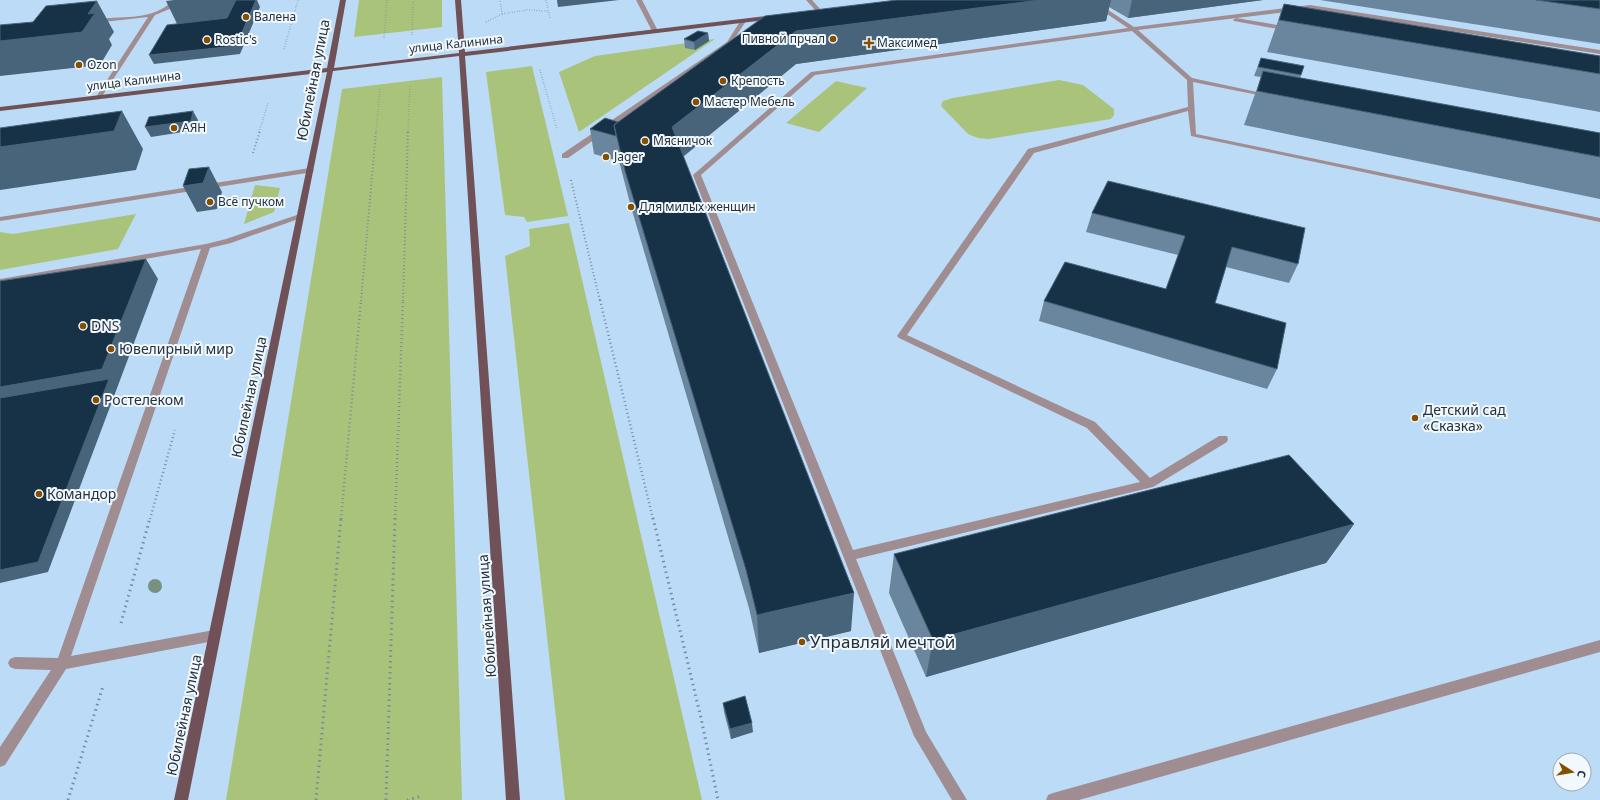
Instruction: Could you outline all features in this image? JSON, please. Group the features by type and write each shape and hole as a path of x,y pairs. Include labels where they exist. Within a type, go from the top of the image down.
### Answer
{"main road":[{"name":"Юбилейная улица","path":"181,800 310,170 343,0"},
{"name":"Юбилейная улица","path":"458,0 513,800"},
{"path":"812,12 827,10"},
{"name":"улица Калинина","path":"0,109 781,16"}],"lane":[{"path":"84,22 152,15 172,7 176,0"},
{"path":"644,0 639,0 655,31"},
{"path":"809,0 819,11"},
{"path":"1089,0 1133,29 1190,79 1275,96"},
{"path":"960,800 921,736 696,175 813,73 1133,29 1310,7 1600,52"},
{"path":"99,97 152,15"},
{"path":"1226,18 1296,30"},
{"path":"566,156 729,43 743,21"},
{"path":"1190,79 1193,135 1600,220"},
{"path":"1149,484 1091,425 902,336 1031,151 1191,108"},
{"path":"0,219 310,170"},
{"path":"0,282 206,246 228,241 300,217"},
{"path":"0,760 62,664 206,246"},
{"path":"849,556 1149,484 1223,439"},
{"path":"15,663 62,664 214,636"},
{"path":"1053,800 1600,646"}],"path":[{"path":"284,50 298,0"},
{"path":"384,38 387,0"},
{"path":"412,35 413,0"},
{"path":"500,0 502,14"},
{"path":"484,26 486,21 502,14 527,10 549,11"},
{"path":"539,68 566,156 699,711 718,800"},
{"path":"386,800 410,85"},
{"path":"316,800 380,88"},
{"path":"245,180 269,100"},
{"path":"68,800 112,654 177,424"},
{"path":"407,800 422,796"}],"green space":[{"path":"359,0 442,0 442,27 354,37"},
{"path":"715,39 579,132 559,72 595,56"},
{"path":"532,66 568,216 527,222 524,217 505,215 486,72"},
{"path":"442,77 462,800 226,800 342,89"},
{"path":"1059,80 1083,85 1114,109 1114,115 1111,119 989,139 978,138 968,134 941,106 943,101 953,98"},
{"path":"836,81 867,88 819,132 786,123"},
{"path":"255,185 280,188 274,212 244,224"},
{"path":"136,214 118,249 0,270 0,232 13,234"},
{"path":"569,223 702,800 565,800 505,256 530,246 529,229"}],"building":[{"path":"236,0 256,0 236,46 149,55 167,25 227,18"},
{"path":"897,0 1040,0 796,31 672,127 854,593 757,615 746,570 625,171 614,125 765,16"},
{"path":"1536,0 1600,0 1600,9"},
{"path":"97,1 88,14 95,13 82,32 0,41 0,25 33,22 46,6"},
{"path":"1284,4 1600,56 1600,74 1279,20"},
{"path":"698,31 708,33 694,42 684,39"},
{"path":"1261,58 1304,66 1301,75 1258,67"},
{"path":"1263,71 1600,133 1600,157 1257,91"},
{"path":"122,111 114,131 0,147 0,128"},
{"path":"193,111 191,121 145,127 149,117"},
{"path":"605,118 618,122 614,125 616,136 590,129"},
{"path":"209,167 203,183 183,186 189,169"},
{"path":"1108,181 1305,228 1298,264 1232,247 1215,303 1286,323 1277,369 1044,301 1065,262 1166,289 1185,236 1092,213"},
{"path":"146,259 102,369 0,387 0,281"},
{"name":"Командор","path":"109,379 38,562 0,570 0,398"},
{"path":"1289,455 1354,524 933,640 894,554"},
{"path":"745,696 752,723 730,729 723,703"}],"place":[{"name":"Валена","path":"246,17"},
{"name":"Пивной прчал","path":"833,39"},
{"name":"Rostic's","path":"207,40"},
{"name":"Максимед","path":"869,43"},
{"name":"Ozon","path":"79,65"},
{"name":"Крепость","path":"723,81"},
{"name":"Мастер Мебель","path":"696,102"},
{"name":"АЯН","path":"174,128"},
{"name":"Мясничок","path":"645,141"},
{"name":"Jager","path":"606,157"},
{"name":"Всё пучком","path":"210,202"},
{"name":"Для милых женщин","path":"631,207"},
{"name":"DNS","path":"83,326"},
{"name":"Ювелирный мир","path":"111,349"},
{"name":"Ростелеком","path":"96,400"},
{"name":"Детский сад «Сказка»","path":"1415,418"},
{"name":"Командор","path":"39,494"},
{"name":"Управляй мечтой","path":"802,642"}]}
